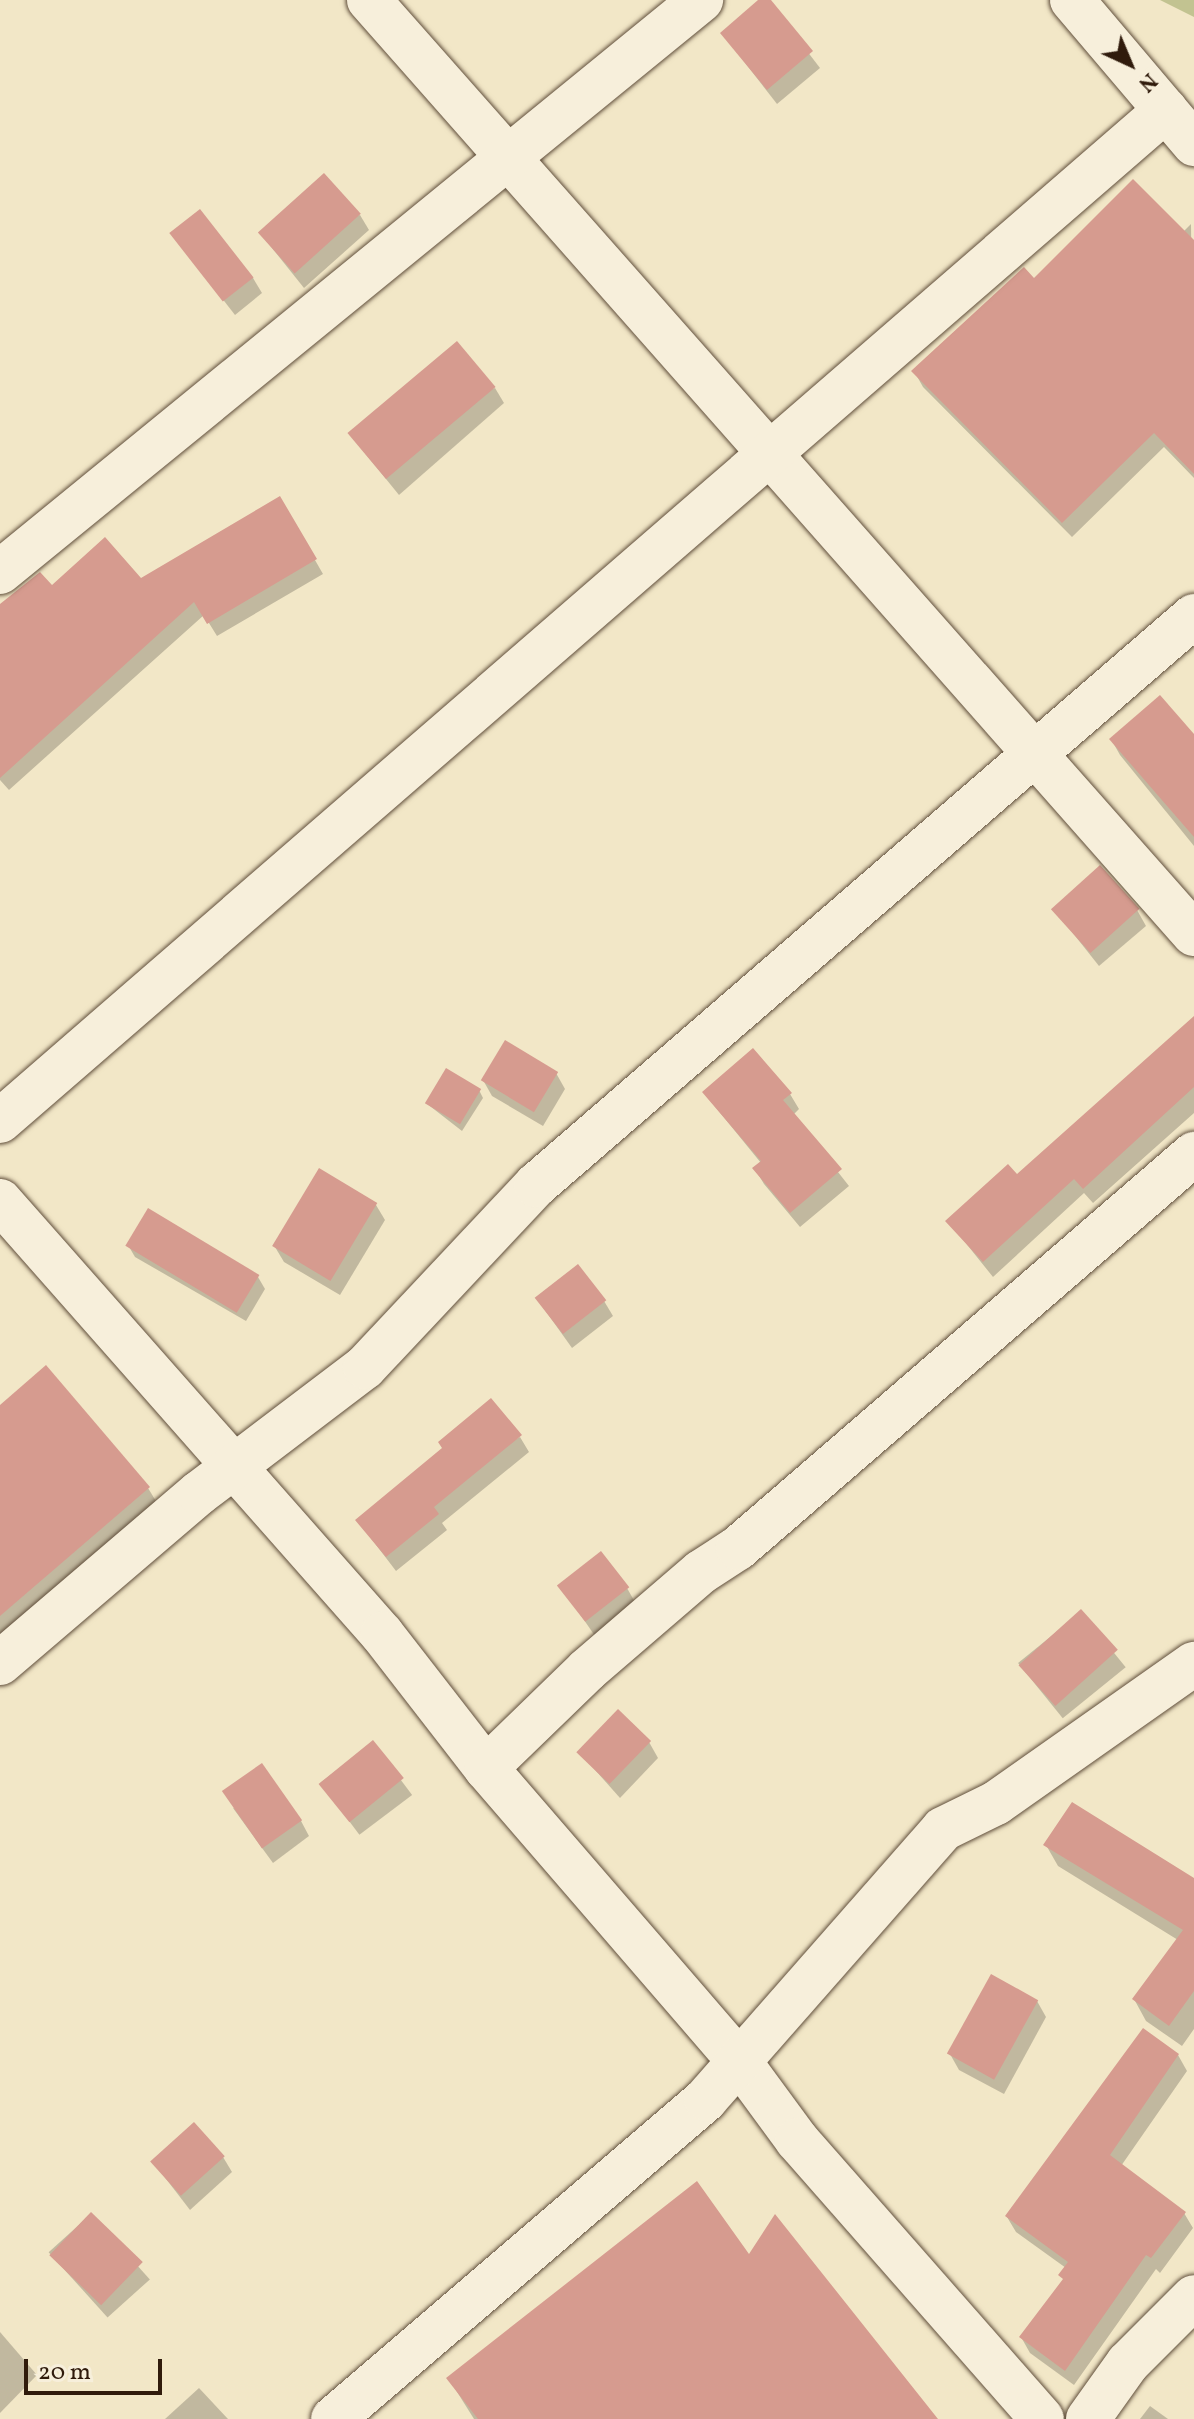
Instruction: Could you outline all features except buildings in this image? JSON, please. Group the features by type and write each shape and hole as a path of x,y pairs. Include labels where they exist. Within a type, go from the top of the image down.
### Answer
{"street":[{"path":"369,0 1194,934"},
{"path":"0,572 701,0"},
{"path":"1072,0 1194,144"},
{"path":"0,1121 1166,110"},
{"path":"0,1663 232,1466 365,1367 536,1185 1194,616"},
{"path":"486,1768 587,1670 701,1572 738,1548 1194,1154"},
{"path":"0,1201 382,1634 486,1768 739,2061 797,2140 1042,2419"},
{"path":"333,2419 706,2099 943,1829 996,1803 1194,1664"},
{"path":"1088,2419 1128,2363 1194,2297"}],"green space":[{"path":"1160,0 1194,0 1194,17"}]}
